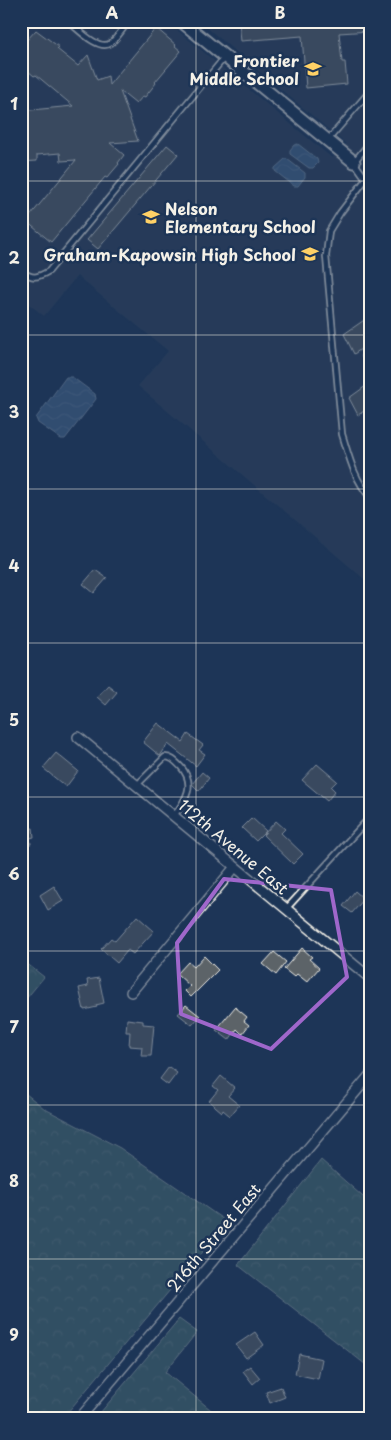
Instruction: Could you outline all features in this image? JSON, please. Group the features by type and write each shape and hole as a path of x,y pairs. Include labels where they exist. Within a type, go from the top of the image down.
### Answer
{"street":[{"path":"189,23 224,57 354,162"},
{"name":"112th Avenue East","path":"78,737 370,978"},
{"path":"131,992 235,867"},
{"name":"216th Street East","path":"79,1419 370,1075"}],"lane":[{"path":"68,21 93,42 106,46 112,42 127,22"},
{"path":"21,271 29,277 39,277 49,271 224,57"},
{"path":"327,141 370,91"},
{"path":"370,142 354,162 368,179 328,231 326,256 342,434 350,462 362,487 370,497"},
{"path":"137,785 165,757 170,757 174,760 187,774 189,783 188,793 184,802 174,816"},
{"path":"286,909 370,816"}],"highlighted area":[{"path":"224,879 331,890 347,977 271,1049 181,1014 177,943"}],"shaded area":[{"path":"21,21 166,21 332,158 346,144 199,21 370,21 370,584 138,386 168,351 77,276 44,316 21,298"}],"green space":[{"path":"21,959 44,977 21,1005"},
{"path":"21,1090 45,1109 120,1148 227,1222 62,1419 21,1419"},
{"path":"321,1160 370,1203 370,1368 238,1265"},
{"path":"179,1319 197,1332 165,1372 222,1419 95,1419"}],"water":[{"path":"298,144 317,159 318,163 313,168 309,168 290,154 290,150 294,145"},
{"path":"285,159 305,173 305,177 298,186 294,186 275,171 275,168"},
{"path":"66,377 72,377 95,394 96,399 65,439 61,439 38,423 36,418"}],"building":[{"path":"239,21 370,21 370,31 339,33 342,62 345,62 347,84 306,88 302,36 241,41"},
{"path":"156,28 181,51 145,97 143,96 136,104 120,91 138,141 110,143 124,155 119,164 107,178 105,177 51,242 26,221 76,160 61,161 60,153 37,155 37,161 21,162 21,111 73,106 21,65 21,36 26,41 36,30 59,47 57,49 78,66 88,55 97,80 108,76 109,85"},
{"path":"167,145 178,154 98,249 87,240"},
{"path":"370,316 370,357 362,358 361,349 354,354 344,334"},
{"path":"370,383 370,407 358,415 349,398"},
{"path":"95,570 107,578 94,593 83,584"},
{"path":"108,685 117,692 106,705 97,697"},
{"path":"158,723 183,742 188,734 203,745 199,750 205,754 196,766 168,744 160,756 143,742"},
{"path":"56,753 78,771 66,787 43,768"},
{"path":"317,764 337,781 331,787 335,791 327,801 302,780"},
{"path":"202,772 209,778 199,791 192,784"},
{"path":"26,812 28,829 33,828 34,837 30,838 31,844 21,846 21,813"},
{"path":"252,818 266,831 256,841 242,828"},
{"path":"276,821 285,829 281,833 303,854 293,864 263,835"},
{"path":"54,886 63,901 48,910 40,895"},
{"path":"355,891 364,899 352,913 343,906"},
{"path":"137,916 154,931 133,954 128,950 117,963 101,949 111,938 115,941"},
{"path":"302,948 312,957 309,959 319,968 307,982 297,974 294,977 284,969"},
{"path":"274,952 286,962 276,975 263,964"},
{"path":"204,956 218,970 191,997 185,991 190,986 177,974 188,962 194,967"},
{"path":"99,978 104,1003 84,1010 79,988 88,986 87,980"},
{"path":"186,1005 200,1016 192,1025 178,1014"},
{"path":"235,1007 247,1017 244,1021 249,1025 242,1034 237,1029 229,1040 216,1030"},
{"path":"127,1019 143,1021 143,1024 154,1025 151,1056 141,1056 142,1047 129,1046 130,1032 126,1032"},
{"path":"169,1067 177,1073 168,1085 160,1079"},
{"path":"221,1076 235,1088 228,1096 239,1105 230,1116 209,1101 218,1090 213,1086"},
{"path":"255,1332 264,1345 246,1358 236,1345"},
{"path":"299,1354 322,1359 318,1379 295,1374"},
{"path":"250,1366 260,1378 253,1384 243,1371"},
{"path":"281,1387 285,1397 270,1403 266,1392"}],"place":[{"name":"Frontier Middle School","path":"313,69"},
{"name":"Nelson Elementary School","path":"151,217"},
{"name":"Graham-Kapowsin High School","path":"310,254"}]}
